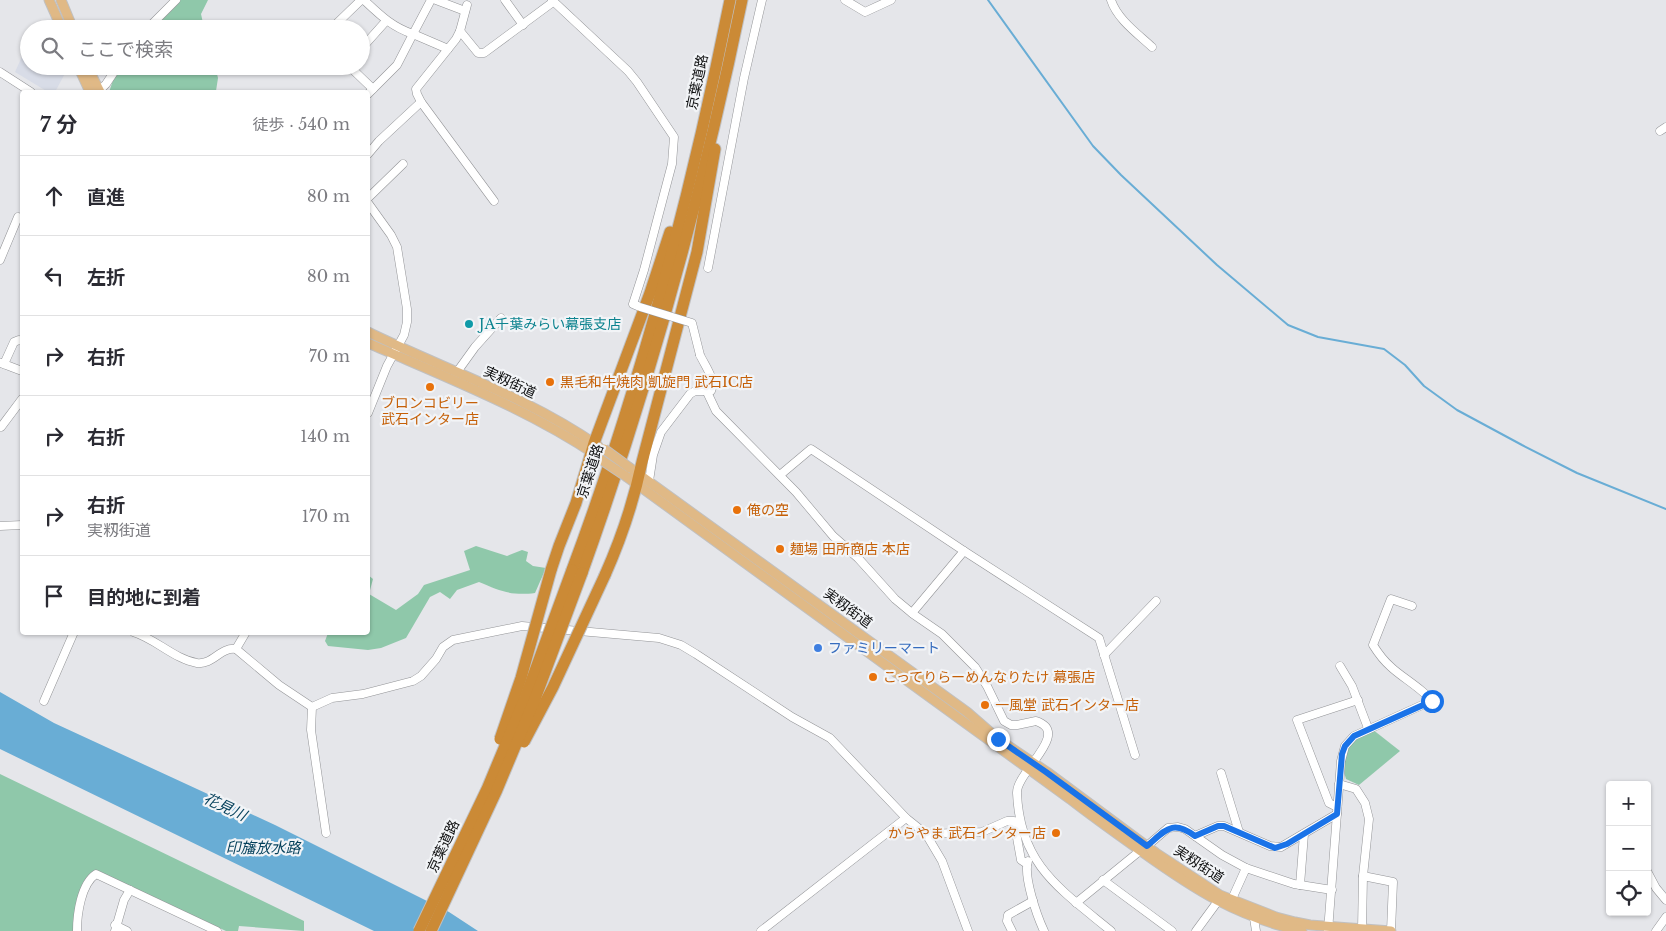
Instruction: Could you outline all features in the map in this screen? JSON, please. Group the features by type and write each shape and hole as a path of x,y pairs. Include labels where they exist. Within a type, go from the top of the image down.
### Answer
{"highway":[{"name":"京葉道路","path":"577,572 588,528 644,353 687,195 730,0"},
{"name":"京葉道路","path":"431,931 487,789 577,572 651,367 697,196 742,0"},
{"path":"457,864 495,804 553,687 616,550 697,252 709,190 727,71"},
{"path":"457,864 508,717 558,546 597,451 659,268 713,84"},
{"name":"京葉道路","path":"419,931 457,864"}],"main road":[{"path":"50,0 58,20"},
{"path":"61,0 69,20"},
{"path":"82,75 89,90"},
{"path":"92,75 98,90"},
{"name":"実籾街道","path":"370,333 396,351 597,451"},
{"name":"実籾街道","path":"370,344 457,372 562,423 597,451 637,477 1144,848 1220,895 1280,918 1310,925 1329,929 1391,931"},
{"name":"実籾街道","path":"1144,848 1183,881 1218,901 1254,918 1274,925 1302,931"}],"street":[{"path":"156,20 176,0"},
{"path":"341,20 362,0 399,30 448,49"},
{"path":"370,92 397,64 431,0"},
{"path":"436,0 466,8 456,39 418,84 416,92 494,201"},
{"path":"505,0 523,25"},
{"path":"708,268 744,78 762,0"},
{"path":"845,0 864,12 891,0"},
{"path":"1112,0 1113,6 1119,15 1152,48"},
{"path":"460,31 478,53 484,53 552,1 628,71 674,138 672,164 633,304 692,323 700,355 713,384 711,391 695,390 690,394 665,426 637,477"},
{"path":"370,40 386,21"},
{"path":"0,72 28,90"},
{"path":"100,90 111,75"},
{"path":"356,75 368,90"},
{"path":"370,152 422,102"},
{"path":"370,196 403,164"},
{"path":"370,207 391,235 397,247 407,309 406,329 370,409"},
{"path":"0,260 18,217"},
{"path":"457,372 475,347 501,318"},
{"path":"20,340 14,342 2,364 20,370"},
{"path":"707,392 716,411 796,492 833,536 858,558 895,599 942,634 975,667 1005,721 1017,725 1036,721 1045,726 1048,741 1020,780 1017,790 1023,833 1032,855 1051,880 1111,931"},
{"path":"0,427 20,402"},
{"path":"780,475 811,450 1100,638 1134,755"},
{"path":"0,526 20,525"},
{"path":"912,613 964,551"},
{"path":"1329,929 1341,761 1345,746 1354,736 1368,728 1432,701 1429,696 1388,666 1372,645 1391,599 1412,606"},
{"path":"1104,655 1156,601"},
{"path":"312,707 332,698 363,694 412,681 421,676 436,659 443,647 453,640 522,626 659,638 681,645 792,717 830,738 906,818 926,834 942,861 968,931"},
{"path":"44,701 73,635"},
{"path":"140,635 183,658 198,663 207,662 229,648 236,649 279,684 312,707"},
{"path":"236,649 244,635"},
{"path":"1340,666 1352,686 1368,728"},
{"path":"1337,811 1329,803 1297,720 1358,700"},
{"path":"312,707 311,730 326,834"},
{"path":"1221,773 1239,832"},
{"path":"1339,784 1356,789 1365,803 1369,818 1363,876 1362,929"},
{"path":"1195,836 1218,826 1224,826 1275,848 1287,844 1304,834 1337,811"},
{"path":"761,931 906,818"},
{"path":"926,834 982,832 1007,821 1014,821 1021,860 1027,864"},
{"path":"1076,903 1168,828 1178,826 1186,829 1222,855 1246,868 1300,885 1332,890"},
{"path":"1300,885 1304,834"},
{"path":"1032,855 1026,870 1037,915 1044,931"},
{"path":"1232,899 1246,868"},
{"path":"77,931 80,909 91,877 96,874 217,931"},
{"path":"1363,876 1393,882 1391,931"},
{"path":"1651,879 1666,900"},
{"path":"1104,880 1172,931"},
{"path":"127,931 115,928 124,900 130,890"},
{"path":"1012,931 1007,921 1008,915 1033,901"},
{"path":"1196,931 1218,901"},
{"path":"1656,931 1666,917"},
{"path":"1254,918 1256,931"}],"shaded area":[{"path":"20,61 20,75 64,75 56,90 45,90 15,72"}],"green space":[{"path":"172,0 208,0 201,14 202,20 155,20"},
{"path":"115,75 217,75 218,78 216,90 110,90"},
{"path":"476,546 507,556 522,550 528,552 526,561 533,566 546,568 535,593 520,594 506,592 479,582 457,590 450,599 440,592 430,597 406,638 381,648 368,650 328,646 325,641 327,635 370,635 370,595 396,610 418,594 424,585 470,570 464,551"},
{"path":"370,577 373,579 370,590"},
{"path":"1372,729 1400,751 1359,785 1346,779 1344,770 1345,755 1352,743"},
{"path":"0,774 304,921 304,931 239,926 238,931 226,931 98,872 91,873 80,895 73,931 0,931"}],"water":[{"name":"印旛放水路","path":"0,692 54,723 275,825 449,912 478,931 374,931 0,749"}],"waterway":[{"path":"988,0 1093,146 1121,175 1217,265 1288,325 1318,337 1384,349 1405,365 1424,386 1457,410 1577,473 1666,509"}],"place":[{"name":"JA千葉みらい幕張支店","path":"469,324"},
{"name":"黒毛和牛焼肉 凱旋門 武石IC店","path":"550,382"},
{"name":"ブロンコビリー 武石インター店","path":"430,387"},
{"name":"俺の空","path":"737,510"},
{"name":"麺場 田所商店 本店","path":"780,549"},
{"name":"ファミリーマート","path":"818,648"},
{"name":"こってりらーめんなりたけ 幕張店","path":"873,677"},
{"name":"一風堂 武石インター店","path":"985,705"},
{"name":"からやま 武石インター店","path":"1056,833"}],"route":[{"path":"998,739 1087,801 1147,846 1168,828 1178,826 1195,836 1218,826 1224,826 1275,848 1287,844 1337,814 1342,754 1348,741 1368,728 1432,701"}],"water label":[{"name":"花見川","path":"225,807"}]}
